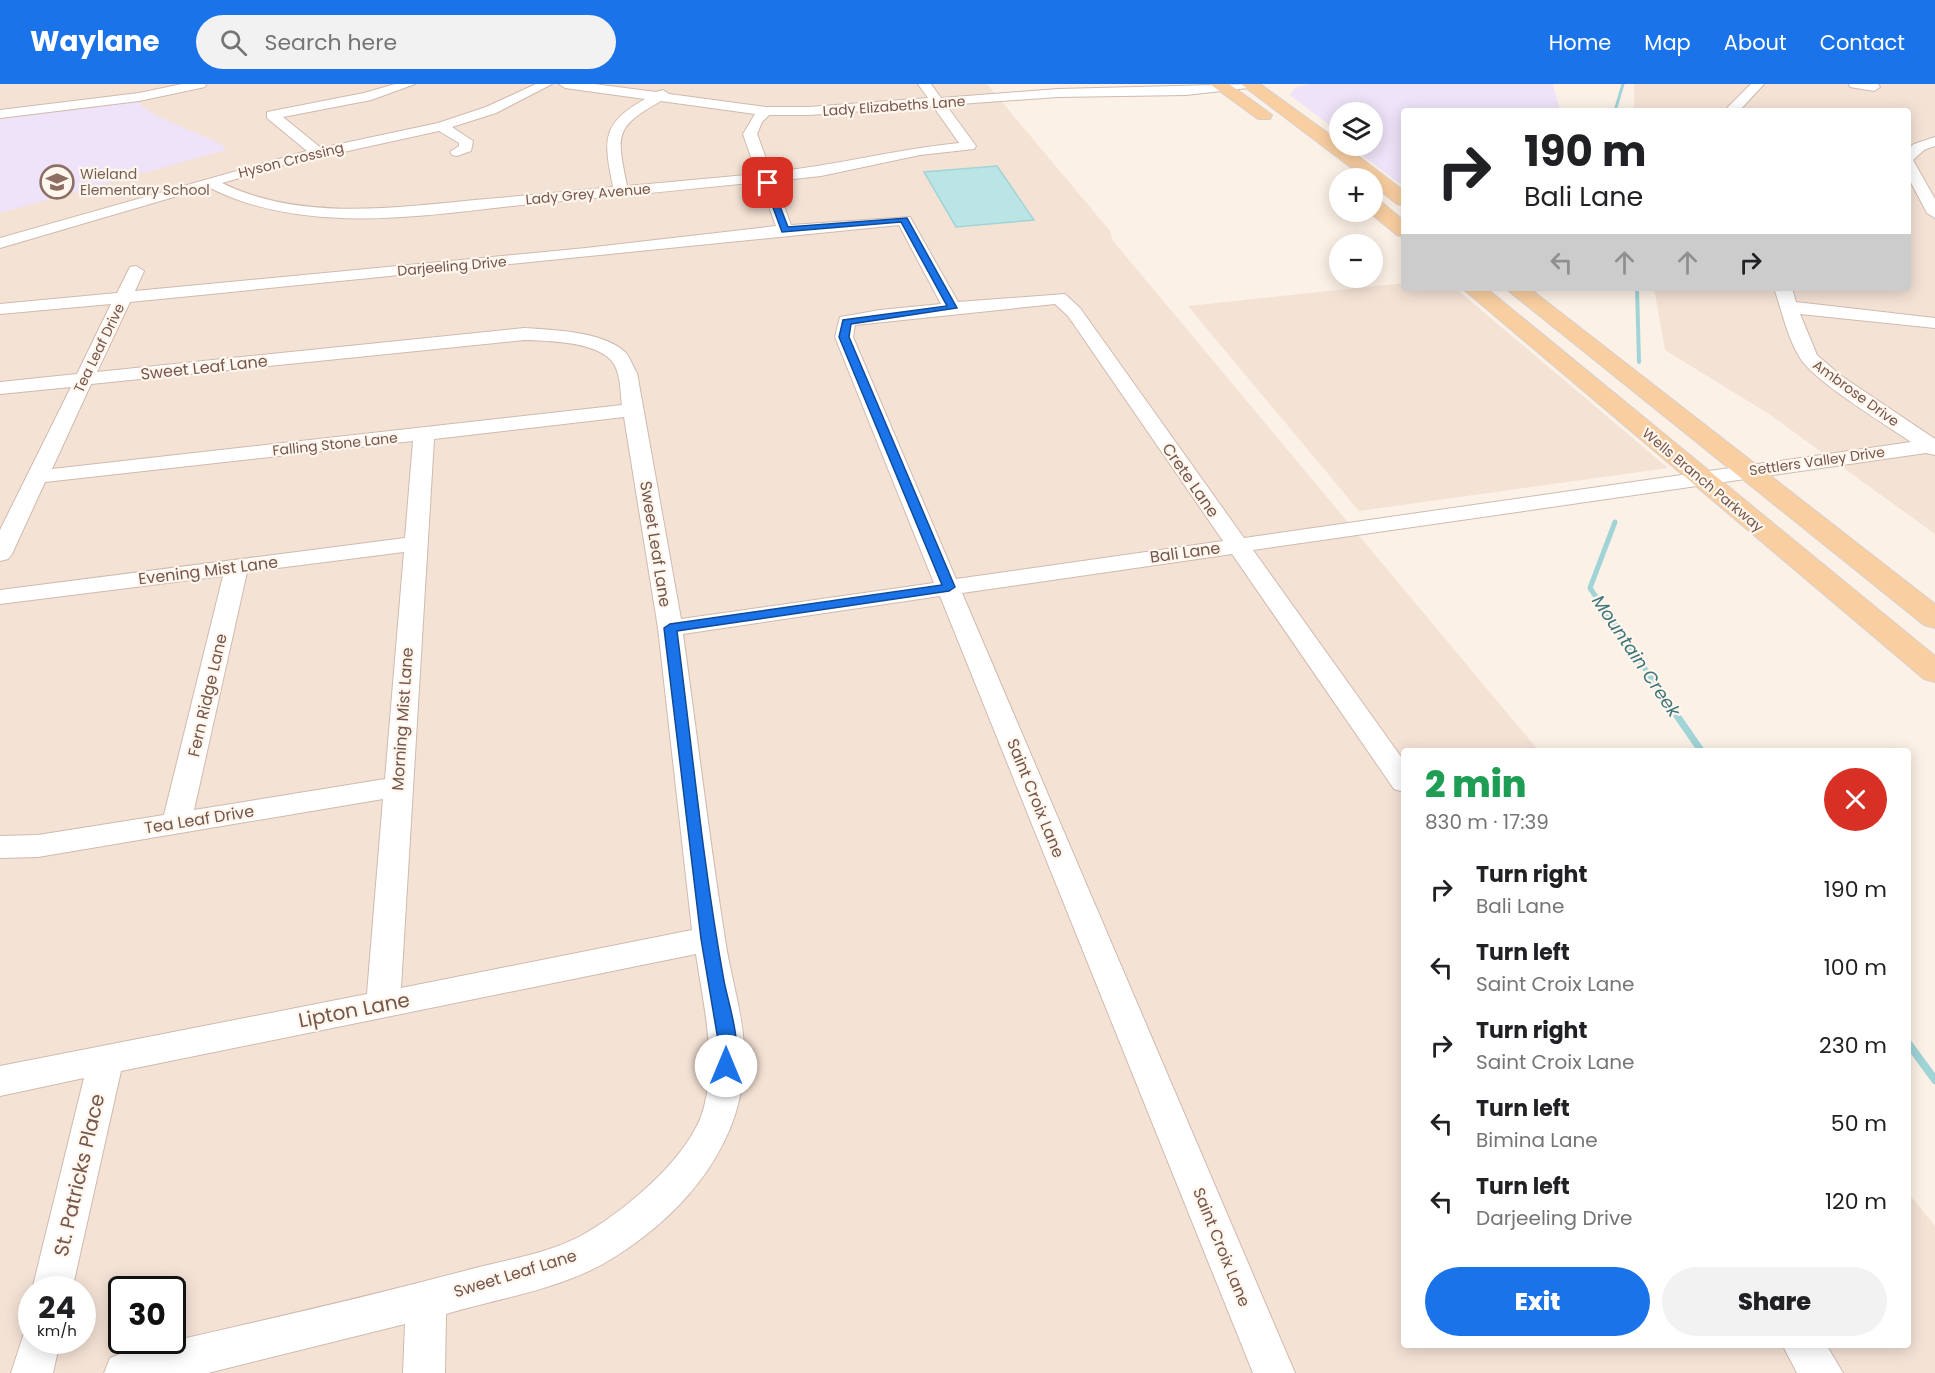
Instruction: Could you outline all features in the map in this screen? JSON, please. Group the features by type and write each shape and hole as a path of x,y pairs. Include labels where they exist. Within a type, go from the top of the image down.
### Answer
{"main road":[{"path":"1249,84 1279,103 1401,198"},
{"path":"1220,85 1281,129"},
{"path":"1383,213 1401,228"},
{"name":"Wells Branch Parkway","path":"1477,291 1935,672"},
{"name":"Wells Branch Parkway","path":"1520,291 1935,619"}],"street":[{"path":"0,114 76,98 139,97 200,84"},
{"path":"318,153 272,116 366,97 409,84"},
{"name":"Hyson Crossing","path":"0,243 318,153 441,126 491,110 546,84"},
{"name":"Lady Elizabeths Lane","path":"566,84 766,111 848,110 1058,93 1186,91 1220,85 1249,84"},
{"path":"621,192 611,138 614,128 621,120 682,84"},
{"path":"924,84 937,104"},
{"path":"1738,108 1758,84"},
{"path":"1855,84 1874,87"},
{"name":"Lady Grey Avenue","path":"209,182 257,203 297,210 392,213 821,172 920,151 969,146 937,104"},
{"path":"766,111 756,120 750,134 785,230"},
{"path":"441,126 466,141 466,148 457,152"},
{"path":"1911,136 1933,141"},
{"path":"1911,152 1933,141"},
{"path":"1911,170 1935,213"},
{"path":"1916,182 1935,184"},
{"name":"Darjeeling Drive","path":"0,309 904,220 952,308"},
{"name":"Tea Leaf Drive","path":"0,554 136,271"},
{"name":"Ambrose Drive","path":"1784,291 1801,344 1816,366 1933,447"},
{"name":"Crete Lane","path":"952,308 1059,298 1074,312 1401,778"},
{"path":"1789,307 1935,323"},
{"name":"Saint Croix Lane","path":"952,308 846,321 844,337 1274,1373"},
{"name":"Sweet Leaf Lane","path":"0,388 524,334 569,337 600,346 618,356 627,373 670,628 709,939 727,1046 723,1107 689,1170 662,1198 599,1246 561,1263 426,1300 125,1373"},
{"name":"Falling Stone Lane","path":"36,477 634,410"},
{"name":"Morning Mist Lane","path":"383,1004 424,434"},
{"name":"Settlers Valley Drive","path":"1700,478 1933,447"},
{"name":"Bali Lane","path":"670,628 1700,478"},
{"name":"Evening Mist Lane","path":"0,597 416,544"},
{"name":"Fern Ridge Lane","path":"177,823 237,567"},
{"name":"Tea Leaf Drive","path":"0,847 38,846 397,787"},
{"name":"Lipton Lane","path":"0,1081 709,939"},
{"name":"St. Patricks Place","path":"55,1276 105,1060"},
{"path":"424,1373 426,1300"},
{"path":"1804,1348 1822,1373"},
{"path":"32,1373 37,1354"}],"shaded area":[{"path":"0,84 987,84 1110,231 1113,241 1536,748 1401,748 1401,1348 1911,1348 1911,1197 1935,1226 1935,1373 0,1373"},
{"path":"1309,84 1553,84 1559,108 1401,108 1401,185 1383,171 1383,168 1379,168 1363,156 1383,156 1383,102 1329,102 1329,127 1290,95 1295,88"},
{"path":"1634,84 1935,84 1935,534 1769,414 1665,350 1655,291 1911,291 1911,108 1634,108"},
{"name":"Wieland Elementary School","path":"137,102 155,115 221,144 226,150 0,213 0,119"},
{"path":"1401,283 1401,291 1459,291 1668,468 1359,511 1188,306 1357,288 1383,288 1383,285"}],"water":[{"path":"997,166 1034,220 956,227 924,172"}],"waterway":[{"name":"Mountain Creek","path":"1616,108 1623,84"},
{"name":"Mountain Creek","path":"1637,291 1639,362"},
{"name":"Mountain Creek","path":"1615,522 1590,588 1650,676"},
{"name":"Mountain Creek","path":"1649,675 1699,748"},
{"name":"Mountain Creek","path":"1911,1047 1935,1080"}],"place":[{"name":"Wieland Elementary School","path":"57,182"}],"route":[{"path":"726,1066 727,1046 709,939 670,628 949,587 844,337 846,321 880,315 952,308 904,220 785,230 768,183"}]}
